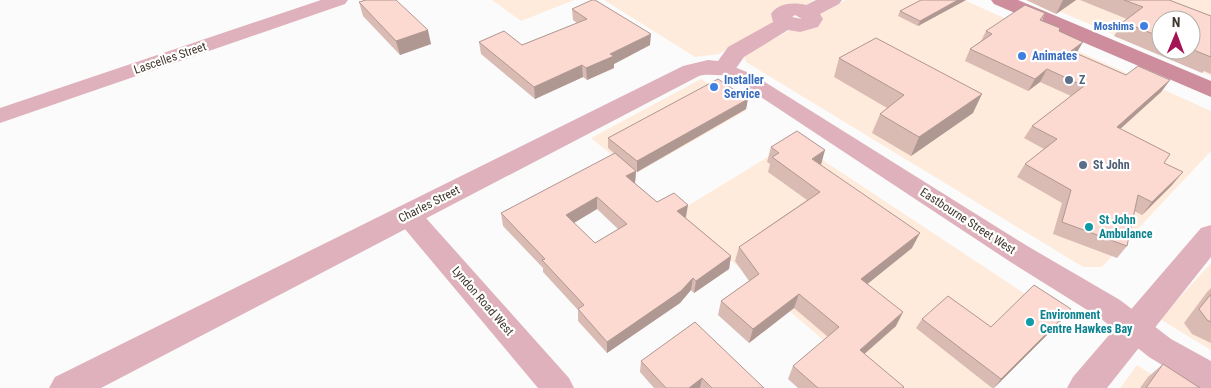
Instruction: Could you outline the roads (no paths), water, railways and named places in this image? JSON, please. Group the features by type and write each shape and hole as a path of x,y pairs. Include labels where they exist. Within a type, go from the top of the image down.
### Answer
{"main road":[{"path":"1001,0 1211,90"}],"street":[{"name":"Lascelles Street","path":"0,116 339,0"},
{"path":"724,69 736,52 832,0"},
{"name":"Charles Street","path":"67,388 691,71 708,67 724,69"},
{"name":"Eastbourne Street West","path":"724,69 734,72 753,83 1019,254 1110,309 1160,348 1211,378"},
{"name":"Lyndon Road West","path":"408,215 558,388"},
{"path":"1085,388 1211,236"}],"place":[{"name":"Moshims","path":"1144,26"},
{"name":"Animates","path":"1022,56"},
{"name":"Z","path":"1069,80"},
{"name":"Installer Service","path":"714,87"},
{"name":"St John","path":"1083,165"},
{"name":"St John Ambulance","path":"1089,227"},
{"name":"Environment Centre Hawkes Bay","path":"1030,322"}]}
